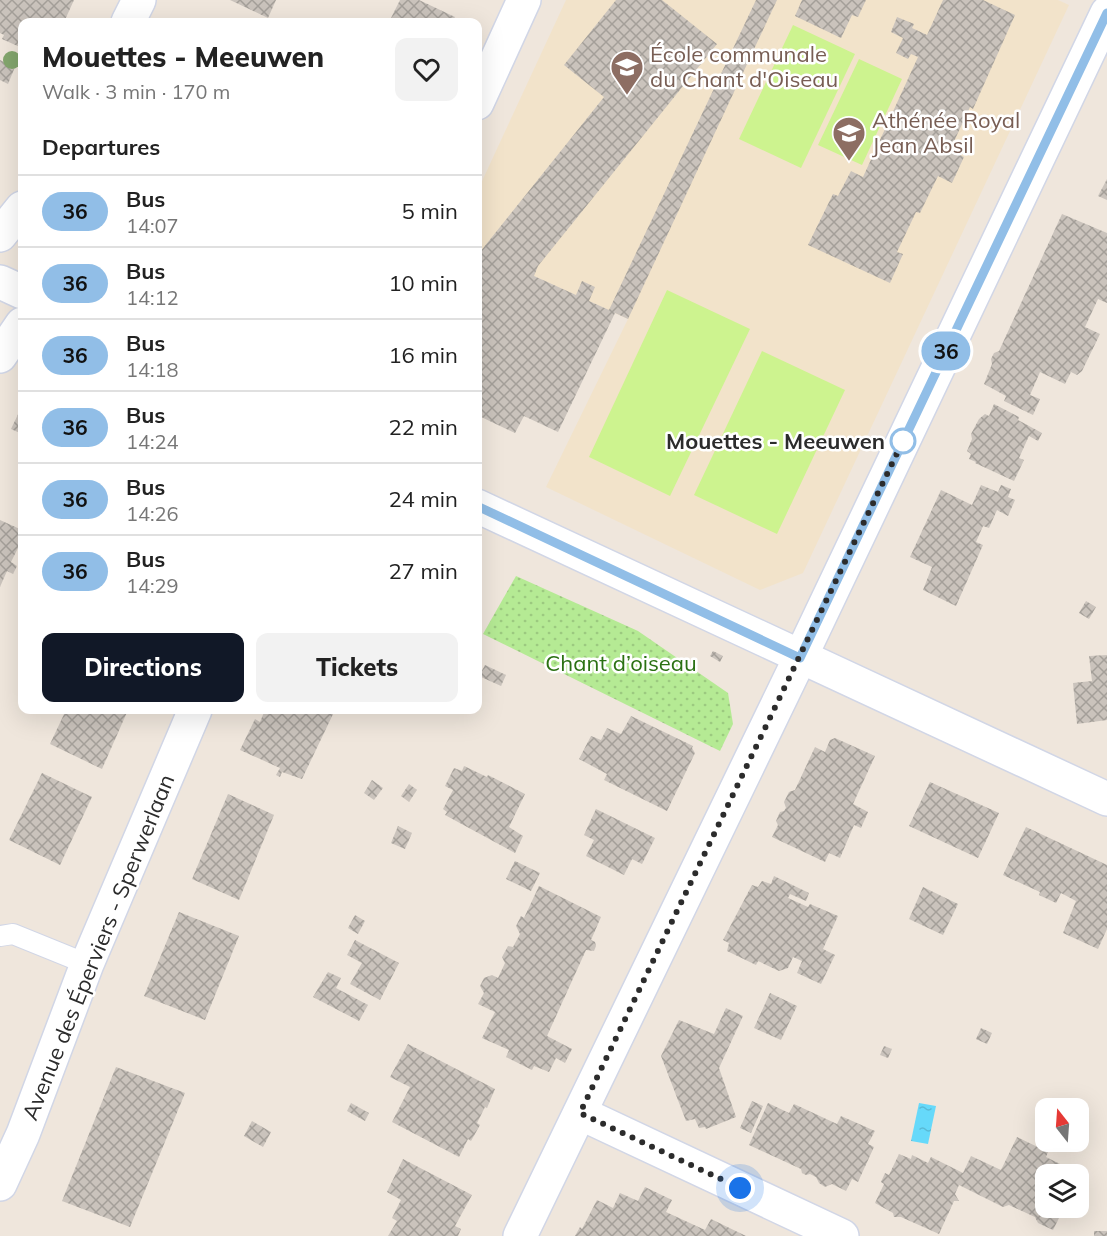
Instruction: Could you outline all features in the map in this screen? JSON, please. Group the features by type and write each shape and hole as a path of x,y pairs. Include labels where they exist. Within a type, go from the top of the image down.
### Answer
{"street":[{"path":"130,18 139,0"},
{"path":"482,93 524,0"},
{"path":"520,1236 800,658 1107,13"},
{"path":"0,235 18,213"},
{"path":"0,282 18,290"},
{"path":"0,356 18,330"},
{"path":"482,508 1107,799"},
{"name":"Avenue des Éperviers - Sperwerlaan","path":"0,1184 23,1134 87,964 193,714"},
{"path":"580,1113 842,1236"}],"lane":[{"path":"0,936 13,934 87,964"}],"shaded area":[{"name":"Athénée Royal Jean Absil","path":"566,0 1058,0 1069,5 803,573 760,590 546,487 628,319 482,252 482,181"}],"green space":[{"path":"793,25 855,54 801,168 739,139"},
{"path":"859,59 902,79 862,165 818,145"},
{"path":"667,290 750,329 670,496 589,457"},
{"path":"762,351 845,390 777,534 694,495"},
{"name":"Chant d’oiseau","path":"516,576 638,631 728,693 733,724 720,751 483,634"}],"water":[{"path":"919,1103 936,1106 928,1144 911,1141"}],"building":[{"path":"0,0 74,0 66,18 18,18 18,46 2,39 4,35 0,33"},
{"path":"230,0 276,0 268,18"},
{"path":"400,0 419,0 455,17 454,18 391,18"},
{"path":"616,0 662,0 717,44 538,266 534,276 576,295 582,281 595,287 589,301 609,310 756,0 777,0 628,319 615,313 558,432 524,416 515,433 482,417 482,250 604,97 564,65"},
{"path":"802,0 866,0 858,17 852,15 841,38 795,16"},
{"path":"943,0 983,0 1015,15 973,109 970,107 950,150 964,157 952,183 938,176 920,213 916,212 897,252 903,254 890,283 808,245 833,194 838,196 851,171 863,177 918,57 911,54 908,59 896,53 903,38 891,32 897,17 914,24 912,28 927,35"},
{"path":"0,60 15,67 8,84 0,80"},
{"path":"1107,179 1107,200 1098,196"},
{"path":"1062,214 1107,233 1107,303 1098,299 1085,327 1100,334 1082,371 1077,375 1071,372 1065,384 1040,372 1030,395 1040,399 1033,415 1004,401 1006,396 984,384 992,364 991,359 994,353 999,351"},
{"path":"994,404 1019,417 1018,420 1042,433 1038,441 1029,436 1019,458 1024,460 1014,481 969,459 971,454 967,451 972,439 971,434 979,419 985,414 989,416"},
{"path":"18,414 18,432 11,429"},
{"path":"981,485 998,492 1001,485 1011,489 1008,497 1015,500 1008,516 997,510 989,528 983,526 976,542 983,545 956,606 923,590 932,567 910,557 941,490 972,505"},
{"path":"0,520 18,528 18,548 11,562 17,566 13,574 7,571 0,587"},
{"path":"1086,601 1096,607 1089,619 1079,613"},
{"path":"713,651 723,656 720,662 710,656"},
{"path":"1107,655 1107,720 1077,724 1073,683 1092,681 1089,656"},
{"path":"485,665 506,675 501,686 482,677"},
{"path":"64,714 126,714 102,769 50,744"},
{"path":"263,714 333,714 302,779 282,772 280,777 276,775 280,768 240,750 255,719 260,722"},
{"path":"631,716 693,746 695,753 667,811 604,780 607,774 579,759 591,736 601,740 607,728 621,734"},
{"path":"835,738 875,756 853,804 868,812 861,828 854,825 840,858 829,853 825,862 772,837 778,825 776,821 780,812 786,808 784,802 789,792 795,790 815,747 825,752 830,740"},
{"path":"464,766 487,777 488,775 525,794 509,827 523,836 515,853 445,815 447,812 443,809 453,790 445,786 454,768 462,771"},
{"path":"42,773 92,797 60,865 9,840"},
{"path":"372,780 383,788 374,800 364,793"},
{"path":"930,782 999,813 978,858 909,826"},
{"path":"409,784 417,790 409,802 401,796"},
{"path":"228,794 274,815 239,900 192,879"},
{"path":"596,809 655,838 642,864 632,859 624,875 586,856 594,840 584,835"},
{"path":"398,826 412,833 405,849 391,843"},
{"path":"1026,827 1107,865 1107,929 1098,949 1063,933 1076,901 1061,893 1056,903 1039,895 1040,892 1003,875"},
{"path":"515,861 540,873 531,891 506,879"},
{"path":"774,876 809,893 806,901 790,894 788,898 808,907 810,904 838,916 823,949 835,955 821,984 797,973 802,961 793,957 788,968 779,971 758,961 756,965 727,951 729,943 723,940 752,885 758,887 762,881 771,884"},
{"path":"539,886 601,917 591,940 595,942 594,951 586,950 547,1036 572,1049 565,1063 556,1058 549,1072 534,1066 532,1070 506,1057 509,1050 482,1038 495,1012 478,1004 484,993 480,986 484,978 492,975 498,978 505,963 502,957 508,946 513,947 520,934 516,926 521,916 524,918"},
{"path":"923,887 958,904 943,935 909,919"},
{"path":"179,912 239,936 205,1020 144,996"},
{"path":"355,915 365,921 358,934 348,928"},
{"path":"355,940 399,963 380,1000 350,984 362,963 347,955"},
{"path":"328,972 341,978 336,988 368,1005 359,1021 313,997"},
{"path":"770,993 797,1006 781,1040 754,1028"},
{"path":"726,1008 743,1016 719,1068 736,1117 706,1129 705,1127 699,1128 695,1119 686,1121 661,1056 679,1020 714,1034"},
{"path":"981,1028 992,1033 987,1044 976,1039"},
{"path":"408,1044 495,1089 487,1108 485,1107 477,1123 480,1125 471,1141 468,1139 459,1157 392,1122 410,1087 390,1077"},
{"path":"884,1046 892,1049 888,1058 880,1055"},
{"path":"116,1067 185,1093 130,1227 62,1201"},
{"path":"752,1101 763,1106 751,1133 740,1128"},
{"path":"351,1103 369,1113 365,1121 347,1111"},
{"path":"768,1103 789,1113 794,1104 837,1124 841,1116 875,1131 868,1144 874,1147 858,1182 852,1179 846,1191 832,1184 825,1187 816,1177 806,1175 801,1169 749,1145"},
{"path":"252,1121 271,1132 263,1147 244,1136"},
{"path":"1017,1137 1035,1146 1035,1152 1048,1152 1046,1157 1060,1164 1035,1164 1035,1217 1009,1205 1003,1207 959,1185 955,1194 959,1201 954,1201 939,1234 901,1217 894,1217 893,1213 875,1203 884,1184 881,1182 885,1173 889,1175 899,1154 911,1159 912,1155 928,1163 931,1157 963,1173 971,1156 1001,1170"},
{"path":"403,1159 472,1195 455,1226 461,1229 458,1236 388,1236 397,1221 392,1218 401,1200 387,1192"},
{"path":"645,1187 672,1200 666,1212 705,1230 711,1219 746,1236 575,1236 580,1227 582,1229 597,1200 613,1208 620,1193 638,1201"},
{"path":"1036,1218 1059,1218 1053,1230 1038,1223"},
{"path":"1094,1231 1107,1231 1107,1236 1094,1236"}],"bus line":[{"name":"36","path":"482,508 800,658 1107,13"}],"place":[{"name":"École communale du Chant d'Oiseau","path":"627,96"},
{"name":"Athénée Royal Jean Absil","path":"849,162"},
{"name":"Mouettes - Meeuwen","path":"903,441"}],"route":[{"path":"740,1188 580,1113 903,441"}]}
